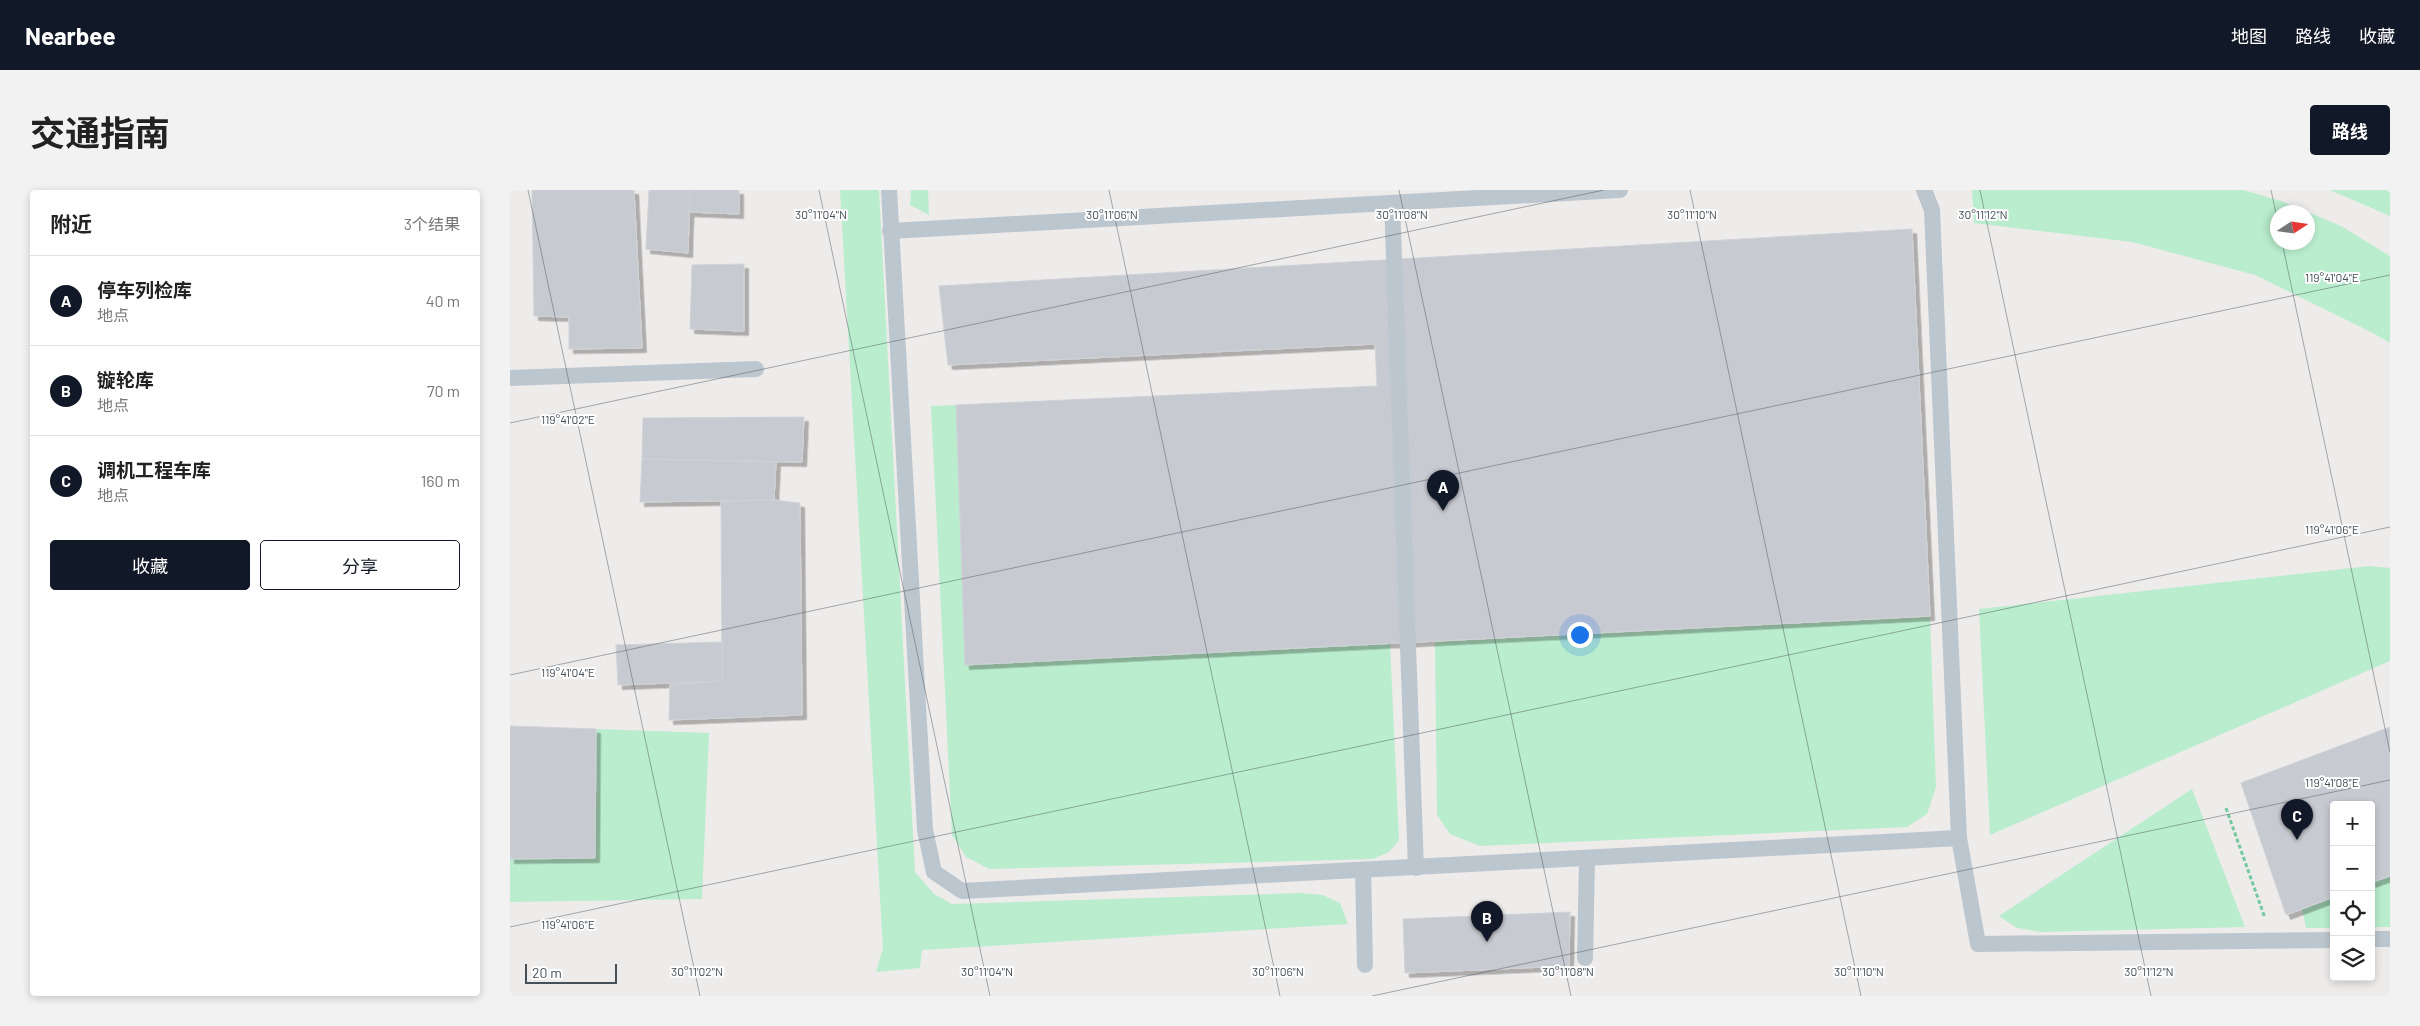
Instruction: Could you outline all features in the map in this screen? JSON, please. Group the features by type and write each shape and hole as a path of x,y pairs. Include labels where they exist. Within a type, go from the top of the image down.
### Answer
{"lane":[{"path":"889,190 925,830 934,872 962,891 1959,838"},
{"path":"890,231 1620,190"},
{"path":"1924,190 1932,210 1959,838 1978,944 2330,940"},
{"path":"1392,203 1416,868"},
{"path":"510,378 756,369"},
{"path":"1585,958 1587,859"},
{"path":"1363,870 1365,965"},
{"path":"2375,939 2390,939"}],"path":[{"path":"2226,808 2273,940"}],"green space":[{"path":"840,190 879,190 915,872 934,894 952,904 1300,893 1323,895 1340,903 1348,924 922,950 920,968 876,972 883,948"},
{"path":"911,190 928,190 929,215 910,205"},
{"path":"1972,190 2243,190 2281,201 2290,205 2270,205 2270,250 2315,250 2315,215 2341,226 2390,256 2390,343 2255,275 2132,242 1974,223"},
{"path":"2330,190 2390,190 2390,216"},
{"path":"956,405 966,665 1390,644 1399,840 1389,852 1373,859 989,869 966,857 952,835 931,406"},
{"path":"2369,566 2390,568 2390,661 1990,835 1979,609"},
{"path":"1930,617 1936,787 1927,814 1907,827 1480,846 1450,834 1437,815 1435,642"},
{"path":"596,729 709,733 702,899 510,902 510,859 594,858"},
{"path":"2192,789 2245,927 2041,932 2017,928 1999,916"},
{"path":"2390,876 2390,927 2375,927 2375,882"},
{"path":"2330,898 2330,928 2306,928 2302,909"}],"building":[{"path":"532,190 634,190 642,348 569,349 569,317 534,316"},
{"path":"649,190 690,190 688,253 646,249"},
{"path":"690,190 739,190 739,214 689,212"},
{"path":"1912,229 1930,616 965,665 956,405 1377,386 1375,344 948,365 939,286"},
{"path":"744,264 744,331 690,329 692,265"},
{"path":"804,417 802,462 642,459 643,418"},
{"path":"642,459 776,462 774,500 640,502"},
{"path":"774,500 800,503 802,715 669,720 670,685 722,681 721,501"},
{"path":"722,642 722,681 618,685 616,645"},
{"path":"510,726 596,729 595,858 510,859"},
{"path":"2390,727 2390,876 2375,882 2375,801 2330,801 2330,898 2286,915 2241,783"},
{"path":"1570,912 1569,966 1405,973 1403,919"}],"place":[{"name":"停车列检库","path":"1443,511"},
{"name":"调机工程车库","path":"2297,840"},
{"name":"镟轮库","path":"1487,942"}]}
